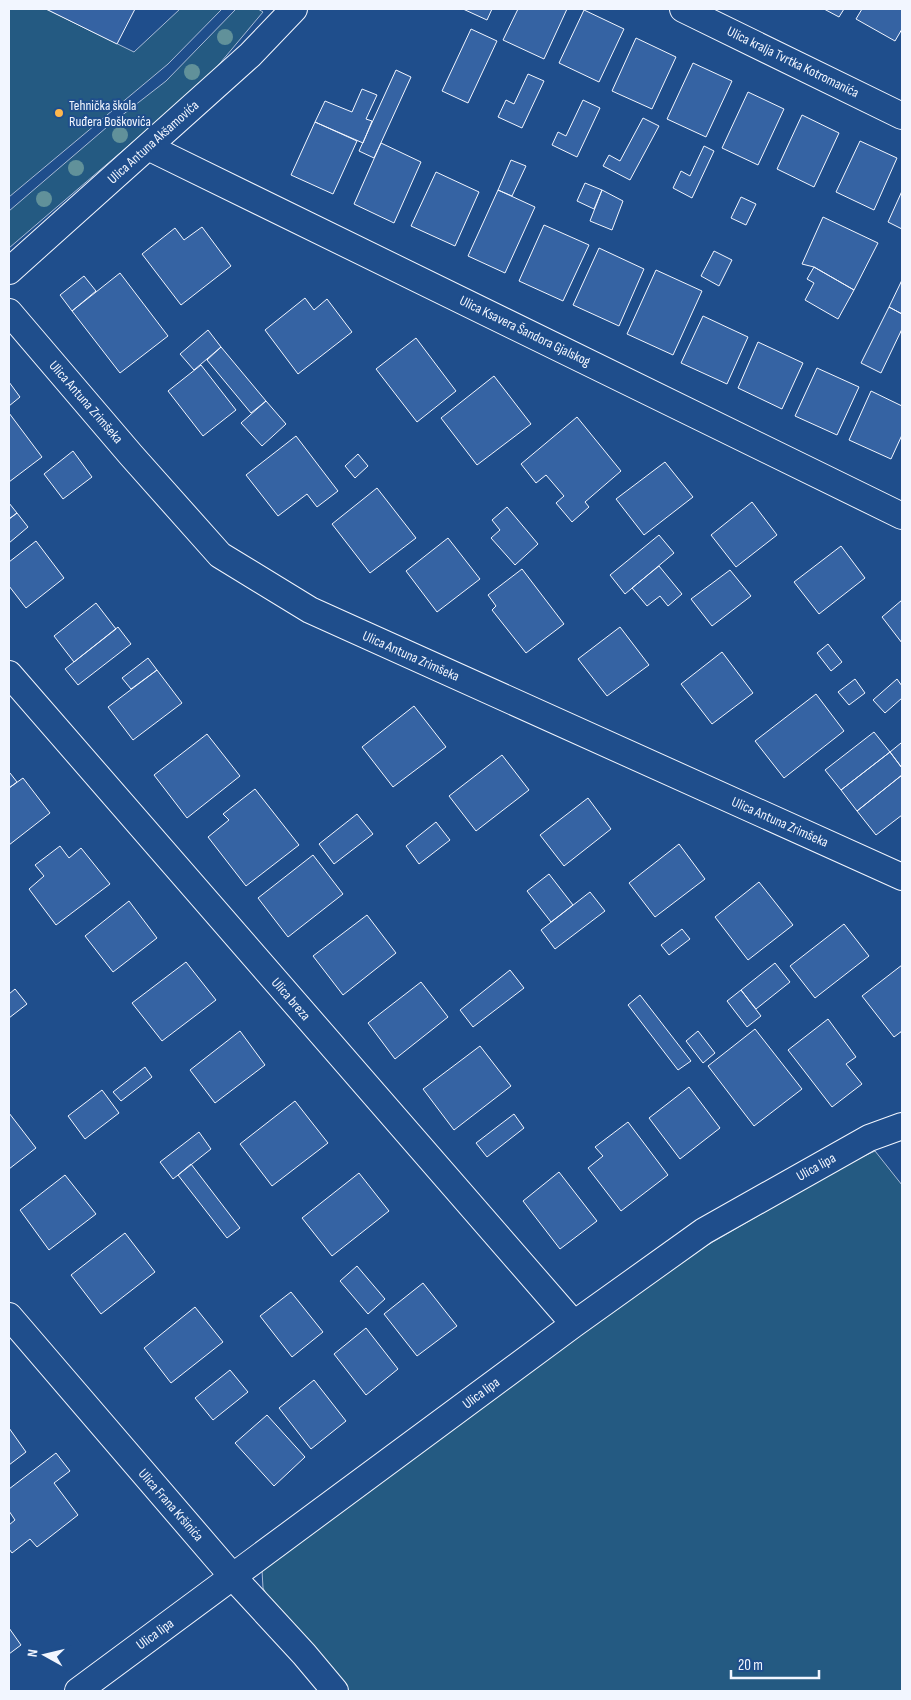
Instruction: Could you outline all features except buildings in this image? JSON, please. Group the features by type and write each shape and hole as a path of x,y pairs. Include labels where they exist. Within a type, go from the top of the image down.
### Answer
{"street":[{"name":"Ulica Antuna Akšamovića","path":"9,271 250,55 294,9"},
{"name":"Ulica kralja Tvrtka Kotromanića","path":"684,9 902,116"},
{"name":"Ulica Ksavera Šandora Gjalskog","path":"148,147 902,516"},
{"name":"Ulica Antuna Zrimšeka","path":"9,312 131,455 220,555 310,610 902,877"},
{"name":"Ulica breza","path":"9,674 574,1324"},
{"name":"Ulica lipa","path":"78,1691 574,1324 704,1231 869,1138 902,1126"},
{"name":"Ulica Frana Kršinića","path":"9,1316 233,1577 336,1691"}],"shaded area":[{"name":"Tehnička škola Ruđera Boškovića","path":"9,9 46,9 134,52 180,9 222,9 168,64 9,197"},
{"path":"236,9 258,9 263,12 216,68 169,111 9,248 9,211 107,127 166,81"},
{"path":"875,1151 902,1185 902,1691 335,1691 270,1602 263,1588 262,1570 685,1258 853,1161"}],"place":[{"name":"Tehnička škola Ruđera Boškovića","path":"59,113"}]}
